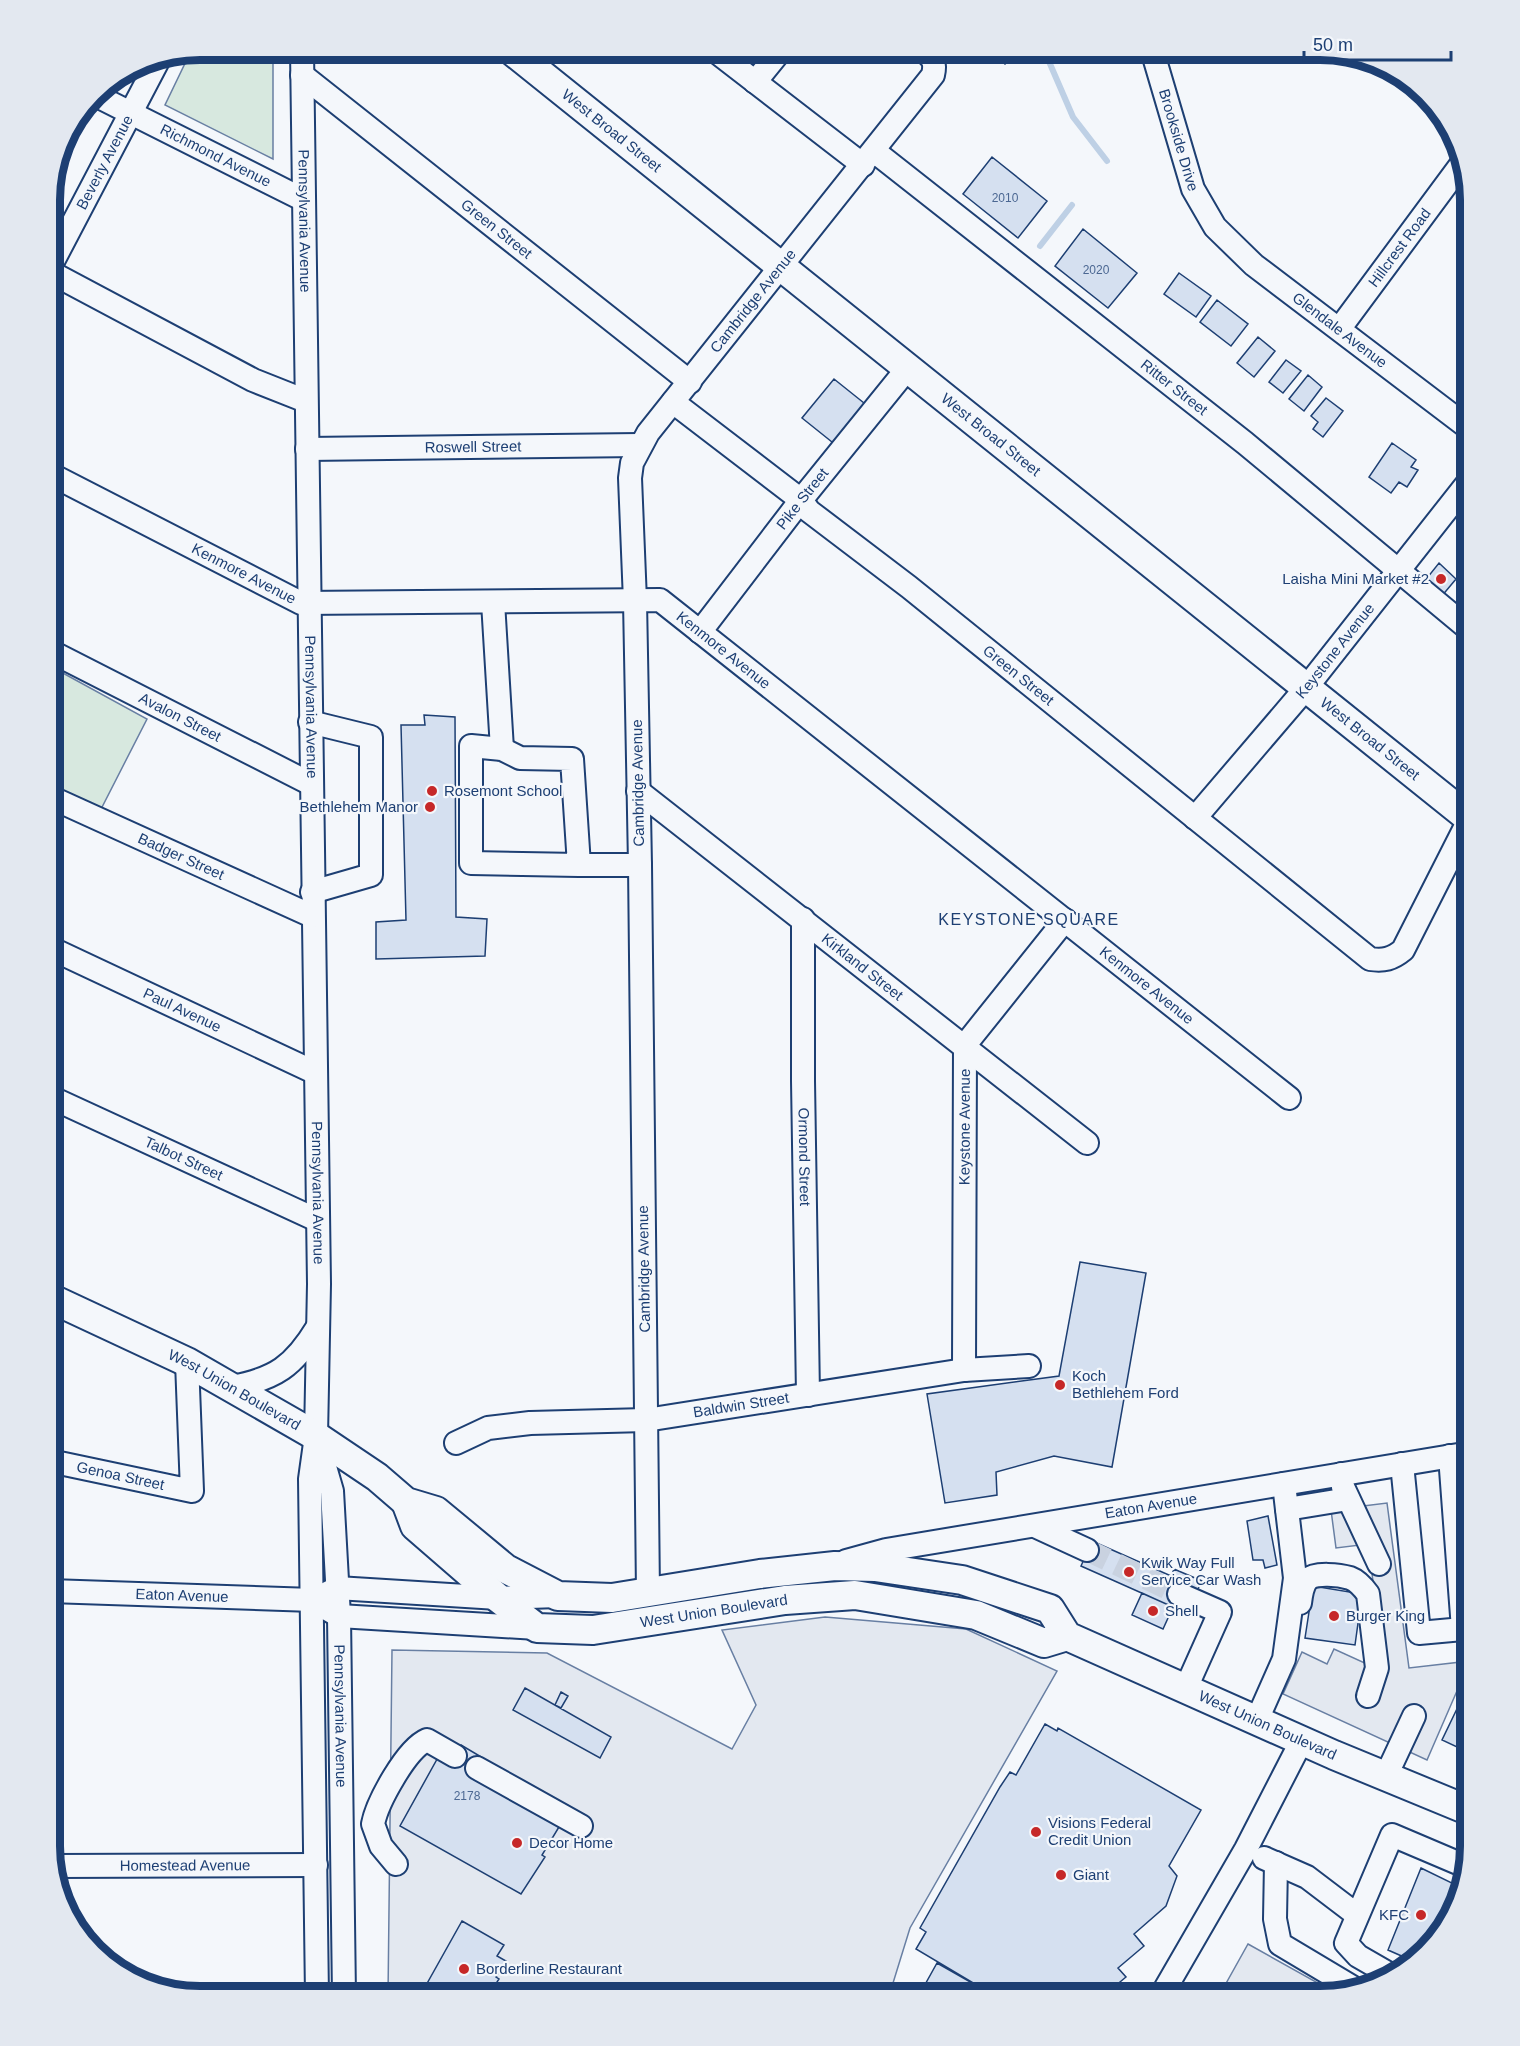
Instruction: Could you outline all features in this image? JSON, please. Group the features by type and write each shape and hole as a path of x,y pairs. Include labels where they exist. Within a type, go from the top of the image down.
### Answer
{"main road":[{"name":"West Broad Street","path":"524,60 1460,810"},
{"name":"West Union Boulevard","path":"60,1303 187,1362 316,1436 377,1477 406,1502 436,1511 506,1569 558,1596 612,1598 648,1594 760,1574 835,1566 875,1567 962,1580 1050,1609 1067,1636 1460,1807"},
{"name":"West Union Boulevard","path":"406,1502 415,1526 498,1598 537,1628 593,1630 785,1600 855,1594 976,1615 1044,1643 1067,1636"}],"street":[{"name":"Pennsylvania Avenue","path":"302,60 318,1327 316,1436 310,1479 317,1986"},
{"name":"Ritter Street","path":"727,60 755,82 868,158 1245,443 1460,622"},
{"path":"755,82 773,60"},
{"name":"Cambridge Avenue","path":"648,1594 640,866 635,601 630,478 632,463 640,445 673,402 933,75 933,60"},
{"name":"Brookside Drive","path":"1155,60 1193,189 1215,227"},
{"name":"Beverly Avenue","path":"60,248 155,67"},
{"name":"Green Street","path":"302,75 690,382"},
{"name":"Richmond Avenue","path":"104,99 304,200"},
{"name":"Hillcrest Road","path":"1340,328 1456,171"},
{"name":"Glendale Avenue","path":"1215,227 1254,265 1460,421"},
{"path":"60,277 253,380 306,401"},
{"name":"Pike Street","path":"700,632 801,500 907,369"},
{"name":"Green Street","path":"673,402 801,500 809,511 909,587 1370,959 1382,961 1394,958 1403,950 1460,838"},
{"name":"Roswell Street","path":"307,448 640,445"},
{"name":"Kenmore Avenue","path":"60,479 301,603 660,600 1289,1098"},
{"name":"Keystone Avenue","path":"1195,818 1306,688 1460,493"},
{"path":"493,602 502,749"},
{"name":"Avalon Street","path":"60,656 311,784"},
{"path":"310,722 371,737 371,875 312,892"},
{"path":"579,865 572,759 520,758 502,749 471,746 471,863 579,865 640,866"},
{"name":"Kirkland Street","path":"638,791 965,1045 1087,1143"},
{"name":"Badger Street","path":"60,802 312,916"},
{"name":"Ormond Street","path":"803,919 802,1081 808,1395"},
{"path":"965,1045 1065,920"},
{"name":"Paul Avenue","path":"60,953 314,1072"},
{"name":"Keystone Avenue","path":"964,1370 965,1045"},
{"name":"Talbot Street","path":"60,1102 317,1220"},
{"path":"232,1388 261,1381 289,1366 304,1349 318,1327"},
{"name":"Genoa Street","path":"60,1463 192,1491 187,1362"},
{"name":"Baldwin Street","path":"456,1443 488,1428 530,1423 646,1420 964,1370 1029,1366"},
{"name":"Pennsylvania Avenue","path":"316,1436 332,1491 338,1588 344,1986"},
{"name":"Eaton Avenue","path":"835,1566 861,1555 886,1550 1036,1527 1460,1455"},
{"path":"1402,1464 1419,1633 1460,1629"},
{"path":"1341,1474 1348,1498 1378,1564"},
{"path":"1257,1720 1284,1659 1295,1578 1284,1484"},
{"path":"1287,1509 1348,1498"},
{"path":"1036,1527 1088,1550"},
{"path":"1286,1646 1296,1633 1302,1590 1307,1580 1316,1575 1350,1578 1361,1584 1368,1594 1377,1668 1368,1696"},
{"name":"Eaton Avenue","path":"60,1591 313,1600 338,1588 498,1598 558,1596"},
{"path":"1179,1594 1220,1612 1186,1688"},
{"name":"Eaton Avenue","path":"313,1600 339,1616 537,1628"},
{"path":"1386,1776 1414,1716"},
{"path":"396,1864 381,1846 374,1824 404,1762 414,1748 427,1740 455,1756"},
{"path":"1167,1986 1246,1849 1302,1740"},
{"path":"477,1768 580,1826"},
{"path":"1384,1971 1358,1956 1346,1943 1392,1835 1459,1863"},
{"path":"1246,1849 1307,1876 1357,1915"},
{"path":"1276,1863 1275,1919 1280,1944 1346,1983"},
{"name":"Homestead Avenue","path":"61,1866 316,1865"}],"shaded area":[{"path":"273,60 273,159 165,105 186,61"},
{"path":"60,671 147,719 98,815 60,797"},
{"path":"1387,1503 1409,1668 1460,1662 1460,1684 1427,1760 1283,1694 1302,1652 1327,1664 1334,1649 1369,1665 1384,1663 1368,1544 1336,1548 1331,1510"},
{"path":"825,1617 966,1629 1057,1671 910,1928 892,1986 388,1986 392,1650 547,1653 732,1749 756,1705 722,1630"},
{"path":"1248,1944 1323,1986 1320,1986 1225,1986"}],"building":[{"path":"992,157 1047,201 1018,238 963,194"},
{"path":"1083,229 1137,273 1108,308 1055,266"},
{"path":"1179,273 1211,296 1196,317 1164,294"},
{"path":"1217,300 1248,324 1231,346 1200,322"},
{"path":"1258,337 1275,351 1254,377 1237,363"},
{"path":"1286,360 1301,371 1283,393 1269,382"},
{"path":"1308,375 1322,387 1304,411 1289,399"},
{"path":"834,379 869,407 837,446 802,418"},
{"path":"1326,398 1343,411 1323,437 1313,429 1318,422 1311,416"},
{"path":"1392,443 1416,460 1411,467 1418,470 1407,487 1399,482 1391,493 1369,477"},
{"path":"1439,563 1456,579 1441,597 1423,583"},
{"name":"Bethlehem Manor","path":"424,715 455,717 456,917 487,919 485,956 376,959 376,922 406,920 401,725 425,725"},
{"name":"Koch Bethlehem Ford","path":"1080,1262 1146,1273 1112,1467 1054,1456 996,1472 997,1495 945,1503 927,1394 1059,1376"},
{"path":"1268,1516 1277,1565 1265,1568 1263,1560 1253,1560 1247,1521"},
{"name":"Kwik Way Full Service Car Wash","path":"1092,1541 1171,1576 1174,1569 1202,1581 1196,1593 1182,1587 1173,1607 1081,1566"},
{"name":"Burger King","path":"1313,1586 1362,1594 1355,1645 1305,1638"},
{"name":"Shell","path":"1142,1593 1173,1607 1163,1629 1132,1615"},
{"path":"525,1688 611,1737 600,1758 513,1710"},
{"path":"561,1692 568,1696 561,1708 555,1705"},
{"path":"1460,1703 1460,1748 1442,1740"},
{"path":"1045,1724 1057,1731 1058,1728 1201,1810 1169,1866 1177,1876 1166,1906 1134,1934 1144,1946 1118,1968 1126,1977 1115,1986 978,1986 916,1949 926,1932 920,1928 1000,1787 1010,1772 1016,1775"},
{"path":"461,1745 483,1758 475,1771 562,1822 542,1855 545,1857 521,1894 400,1826 441,1752 452,1760"},
{"name":"KFC","path":"1421,1868 1454,1884 1438,1920 1419,1945 1404,1957 1388,1950"},
{"path":"462,1921 504,1945 497,1956 506,1961 496,1977 499,1979 494,1986 426,1986"},
{"path":"937,1963 977,1986 924,1986"}],"waterway":[{"path":"1048,60 1073,117 1107,161"},
{"path":"1040,246 1072,205"}],"tunnel":[{"path":"1087,1550 1179,1594"}],"place":[{"name":"Laisha Mini Market #2","path":"1441,579"},
{"name":"Rosemont School","path":"432,791"},
{"name":"Bethlehem Manor","path":"430,807"},
{"name":"Koch Bethlehem Ford","path":"1060,1385"},
{"name":"Kwik Way Full Service Car Wash","path":"1129,1572"},
{"name":"Shell","path":"1153,1611"},
{"name":"Burger King","path":"1334,1616"},
{"name":"Visions Federal Credit Union","path":"1036,1832"},
{"name":"Decor Home","path":"517,1843"},
{"name":"Giant","path":"1061,1875"},
{"name":"KFC","path":"1421,1915"},
{"name":"Borderline Restaurant","path":"464,1969"}],"district":[{"name":"KEYSTONE SQUARE","path":"1029,919"}]}
